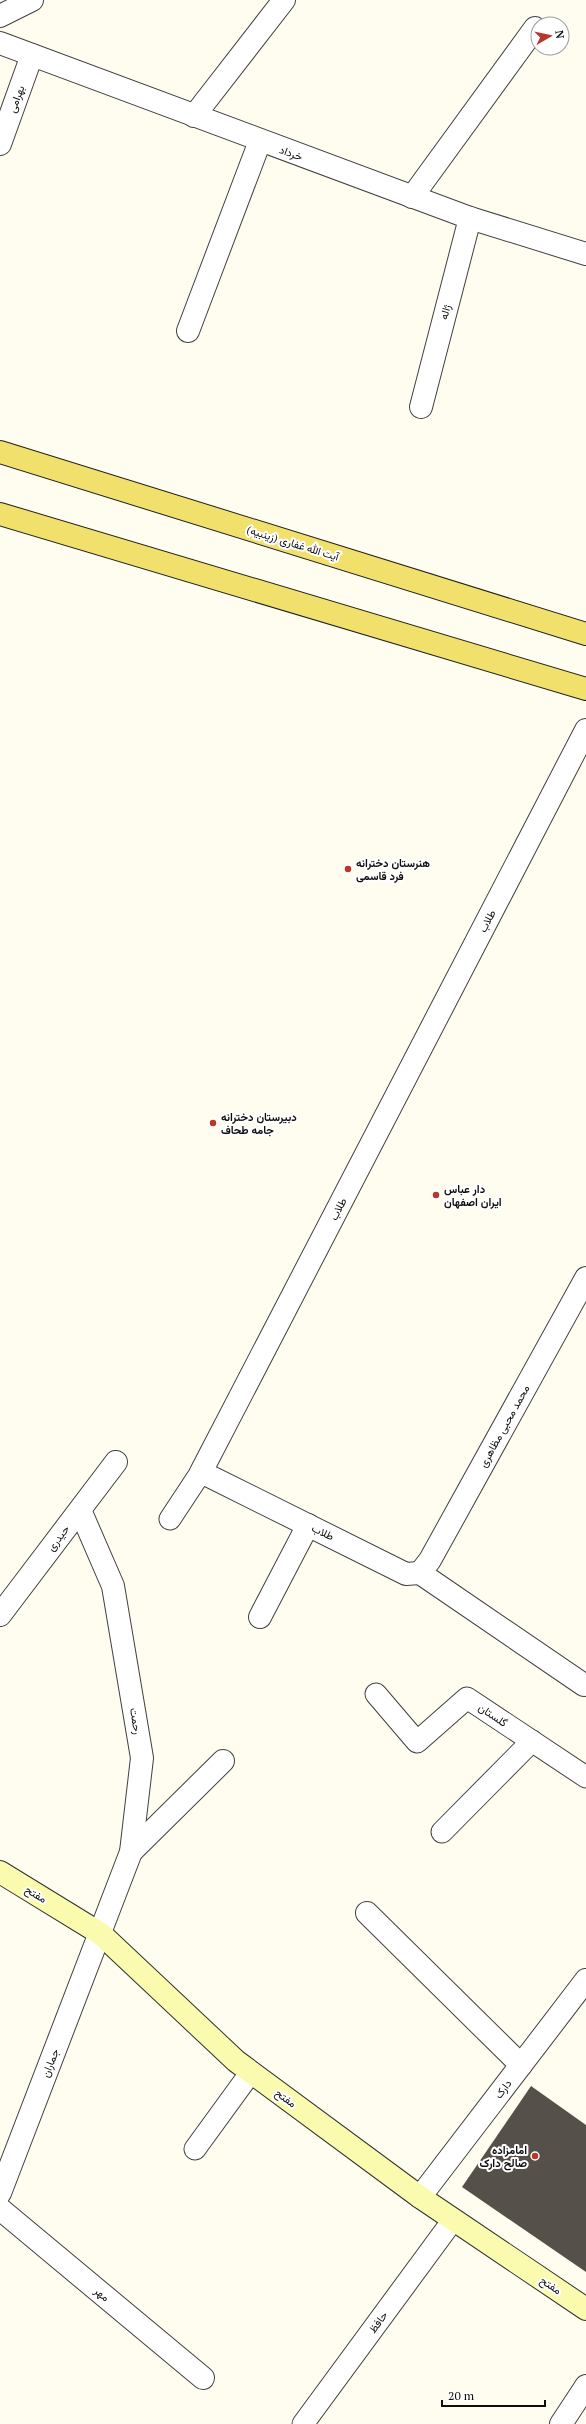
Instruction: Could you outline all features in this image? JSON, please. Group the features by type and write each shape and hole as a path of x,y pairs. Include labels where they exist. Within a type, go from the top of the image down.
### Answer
{"main road":[{"name":"آیت الله غفاری (زینبیه)","path":"0,452 586,634"},
{"path":"0,514 586,689"}],"street":[{"path":"0,16 32,0"},
{"path":"194,116 284,0"},
{"path":"412,197 530,35"},
{"name":"خرداد","path":"0,43 470,218 586,254"},
{"name":"بهرامی","path":"0,144 32,55"},
{"path":"188,331 260,141"},
{"name":"ژاله","path":"421,407 470,218"},
{"name":"طلاب","path":"420,1574 406,1574 201,1472 586,730"},
{"name":"محمد محبی مظاهری","path":"420,1574 430,1560 586,1278"},
{"name":"حیدری","path":"0,1615 116,1462"},
{"name":"رحمت","path":"80,1510 113,1586 142,1758 131,1852 101,1934"},
{"path":"260,1618 308,1525"},
{"path":"420,1574 584,1685"},
{"path":"131,1852 223,1761"},
{"name":"مفتح","path":"0,1872 101,1934 141,1973 251,2072 452,2220 586,2309"},
{"path":"367,1913 521,2065"},
{"name":"جماران","path":"0,2193 101,1934"},
{"name":"دارک","path":"420,2197 586,1980"},
{"name":"مهر","path":"0,2209 203,2378"},
{"path":"561,2424 586,2386"}],"lane":[{"path":"170,1519 201,1472"},
{"name":"گلستان","path":"376,1694 417,1742 467,1698 586,1778"},
{"path":"442,1832 532,1741"},
{"path":"195,2149 251,2072"},
{"name":"حافظ","path":"303,2424 452,2220"}],"building":[{"name":"امامزاده صالح دارک","path":"531,2086 586,2125 586,2272 462,2187"}],"place":[{"name":"هنرستان دخترانه فرد قاسمی","path":"348,869"},
{"name":"دبیرستان دخترانه جامه طحاف","path":"213,1123"},
{"name":"دار عباس ایران اصفهان","path":"436,1195"},
{"name":"امامزاده صالح دارک","path":"535,2156"}]}
